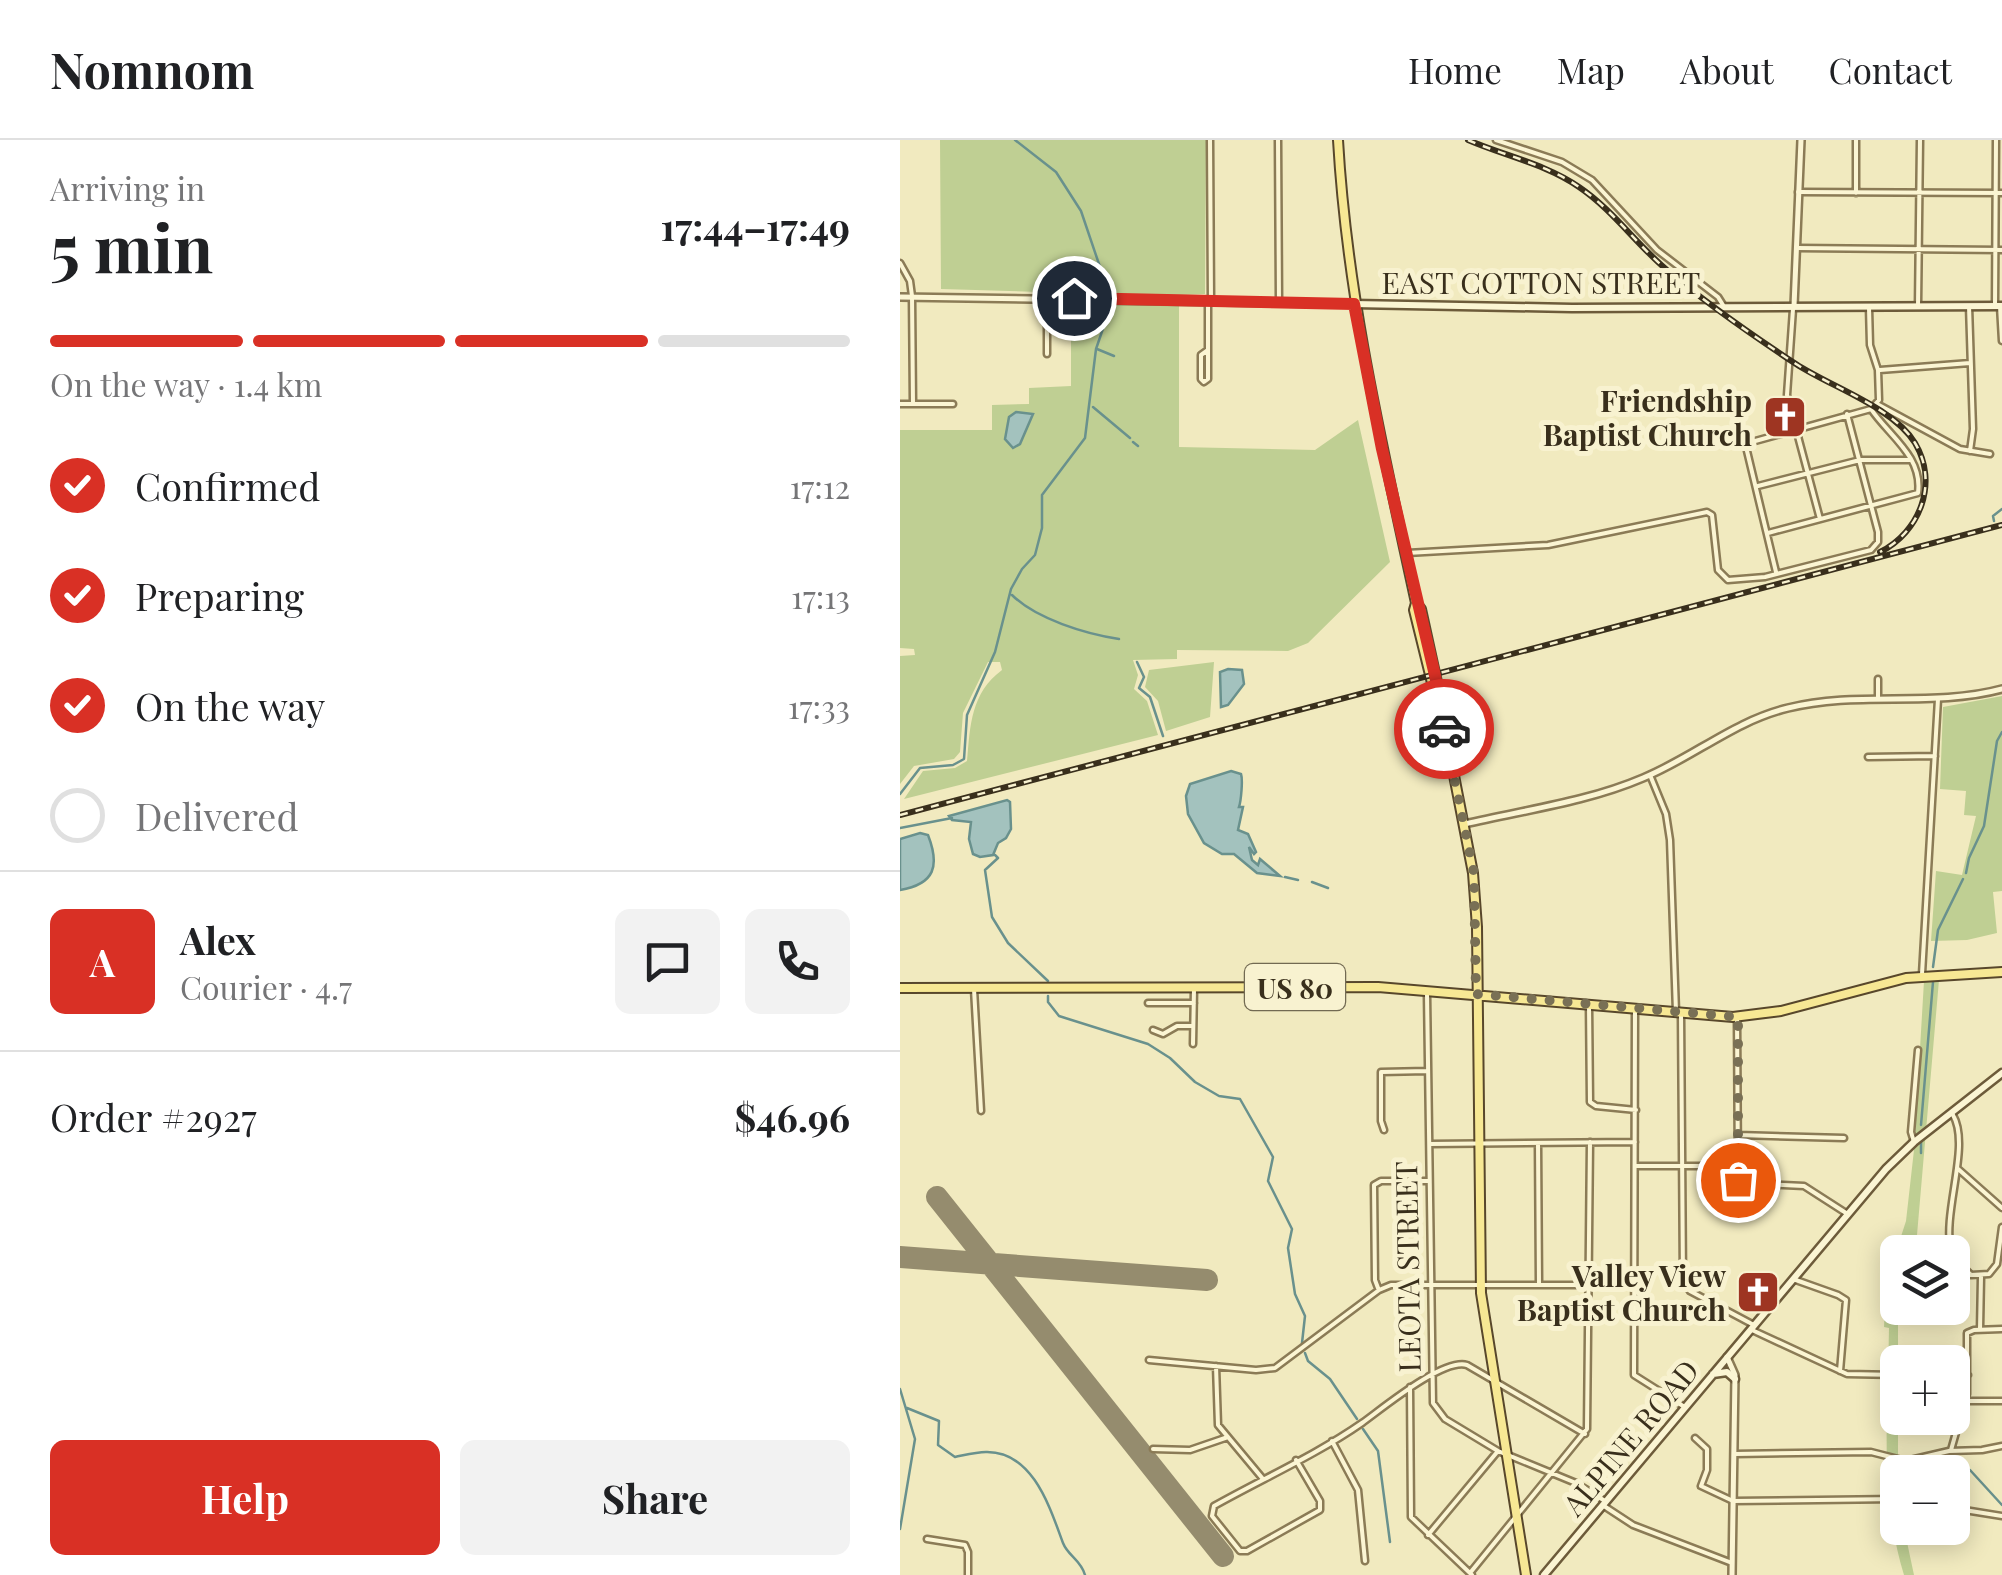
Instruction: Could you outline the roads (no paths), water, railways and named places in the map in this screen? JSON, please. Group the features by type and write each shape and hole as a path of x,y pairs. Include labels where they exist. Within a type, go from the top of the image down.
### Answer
{"main road":[{"path":"1338,140 1354,304 1370,395 1444,714 1476,904 1480,1285 1502,1452 1526,1575"},
{"name":"EAST COTTON STREET","path":"1354,304 1546,308 1999,306"},
{"name":"US 80","path":"900,990 1427,989 1738,1017 1781,1011 1922,975 2002,972"},
{"name":"ALPINE ROAD","path":"1548,1574 1848,1214 1914,1142 2002,1073"},
{"path":"1712,1375 1727,1372 1735,1379"}],"street":[{"path":"1208,350 1201,355 1204,382 1208,379 1210,301 1210,140"},
{"path":"1278,140 1279,302"},
{"path":"1496,140 1566,164 1592,180 1648,241 1724,306"},
{"path":"1801,140 1787,390 1820,519"},
{"path":"1856,140 1856,194"},
{"path":"1918,306 1920,140"},
{"path":"1996,140 2002,341"},
{"path":"1798,192 1999,193"},
{"path":"1796,248 1999,250"},
{"path":"900,262 910,281 912,296 913,404"},
{"name":"EAST COTTON STREET","path":"900,297 1354,304"},
{"path":"1047,298 1047,354"},
{"path":"1868,306 1870,349 1878,370 1877,404"},
{"path":"1969,306 1973,429 1970,452"},
{"path":"1878,370 1970,363"},
{"path":"900,404 954,404"},
{"path":"1777,574 1747,452 1748,442 1877,404"},
{"path":"1877,404 1960,450 1990,454"},
{"path":"1767,533 1919,490 1910,460 1871,408"},
{"path":"1405,553 1548,546 1708,512 1712,514 1718,570 1723,578 1742,580 1777,574 1868,550 1877,544 1878,532 1848,414"},
{"path":"1756,487 1860,460 1910,460"},
{"path":"1878,678 1878,700"},
{"path":"1464,824 1598,794 1650,775 1722,732 1768,713 1811,703 1938,700 2002,688"},
{"path":"1922,975 1938,700"},
{"path":"1868,758 1935,756"},
{"path":"1650,775 1666,814 1670,840 1679,1013 1684,1284 1752,1327 1840,1372 1880,1375"},
{"path":"1193,1044 1194,988"},
{"path":"974,989 981,1110"},
{"name":"LEOTA STREET","path":"1427,989 1433,1403 1440,1414 1502,1452 1576,1483 1630,1524 1732,1563"},
{"path":"1148,1003 1194,1003"},
{"path":"1590,1004 1591,1104 1636,1110"},
{"path":"1636,1009 1634,1377 1684,1407"},
{"path":"1738,1017 1738,1179 1743,1183 1804,1186 1848,1214"},
{"path":"1153,1030 1163,1034 1177,1026 1193,1026"},
{"path":"1914,1142 1911,1132 1918,1050"},
{"path":"1384,1130 1382,1072 1427,1070"},
{"path":"1951,1113 1960,1135 1949,1215 1951,1235"},
{"path":"1738,1135 1844,1138"},
{"path":"1410,1387 1409,1511 1412,1520 1471,1574 1585,1434 1590,1142"},
{"path":"1428,1144 1636,1142"},
{"path":"1538,1144 1539,1285"},
{"path":"1635,1166 1737,1166"},
{"path":"1956,1168 2002,1208"},
{"path":"1380,1290 1376,1282 1375,1184 1428,1180"},
{"path":"1970,1273 1981,1276 1996,1267 2002,1227"},
{"path":"1980,1330 1981,1276"},
{"path":"1793,1279 1846,1300 1840,1372"},
{"path":"1149,1360 1275,1368 1392,1285 1636,1285"},
{"path":"1968,1345 1968,1333 2002,1330"},
{"path":"1727,1357 1735,1379 1732,1575"},
{"path":"1296,1460 1320,1501 1318,1512 1242,1552 1213,1518 1214,1506 1263,1479 1296,1460 1332,1440 1410,1387 1462,1363 1585,1434"},
{"path":"1216,1366 1218,1423 1263,1479"},
{"path":"1970,1401 2002,1401"},
{"path":"1951,1450 1955,1435"},
{"path":"1153,1449 1190,1450 1228,1437"},
{"path":"1695,1438 1708,1449 1701,1486 1733,1501 1880,1499"},
{"path":"1332,1440 1359,1494 1364,1562"},
{"path":"1932,1455 2002,1446"},
{"path":"1428,1535 1502,1452"},
{"path":"1734,1454 1881,1455"},
{"path":"1970,1511 2002,1516"},
{"path":"927,1539 965,1544 968,1575"}],"water":[{"path":"1016,412 1033,414 1020,444 1013,448 1005,439 1009,417"},
{"path":"1242,670 1244,684 1228,705 1221,707 1220,672"},
{"path":"1231,771 1242,777 1239,807 1243,807 1238,830 1248,834 1256,852 1249,847 1252,860 1258,865 1260,859 1280,876 1257,873 1234,854 1222,854 1204,843 1188,814 1186,796 1190,784"},
{"path":"1007,800 1011,829 1006,838 998,843 993,855 973,854 969,839 971,822 952,820 949,816"},
{"path":"920,833 928,835 932,846 932,872 921,883 900,890 900,839"}],"waterway":[{"path":"900,794 920,768 953,765 964,759 967,715 995,652 1011,589 1035,555 1042,528 1042,495 1085,438 1096,349 1108,314 1111,282 1100,267 1081,211 1056,172 1015,140"},
{"path":"1097,349 1114,356"},
{"path":"1093,407 1130,438"},
{"path":"1133,442 1138,446"},
{"path":"1994,521 1993,516 2002,509"},
{"path":"1012,595 1062,624 1119,639"},
{"path":"1137,662 1144,677 1139,688 1150,697 1163,736"},
{"path":"1966,873 1984,826 1997,741 2002,732"},
{"path":"900,828 952,818"},
{"path":"995,855 998,858 985,870 992,917 1008,943 1048,981"},
{"path":"1285,877 1298,880"},
{"path":"1933,967 1938,930 1963,879"},
{"path":"1312,882 1328,888"},
{"path":"1921,1125 1933,982"},
{"path":"1048,996 1059,1016 1148,1044 1195,1082 1219,1096 1240,1099 1273,1157 1268,1181 1292,1229 1288,1248 1295,1294 1305,1316 1302,1343"},
{"path":"1921,1142 1921,1153"},
{"path":"1305,1353 1308,1361 1330,1379 1357,1419"},
{"path":"900,1389 915,1439 900,1529"},
{"path":"907,1408 939,1421 938,1445 955,1457 982,1452 1002,1454 1028,1471 1045,1499 1065,1547 1085,1575"},
{"path":"1363,1429 1378,1451 1390,1542"},
{"path":"1970,1470 2002,1505"}],"railway":[{"path":"1468,140 1539,166 1579,187 1667,270 1714,307 1796,364 1877,408 1905,430 1922,458 1922,505 1906,532 1880,552"},
{"path":"900,815 2002,525"}],"place":[{"name":"Friendship Baptist Church","path":"1785,417"},
{"name":"Valley View Baptist Church","path":"1758,1292"}]}
